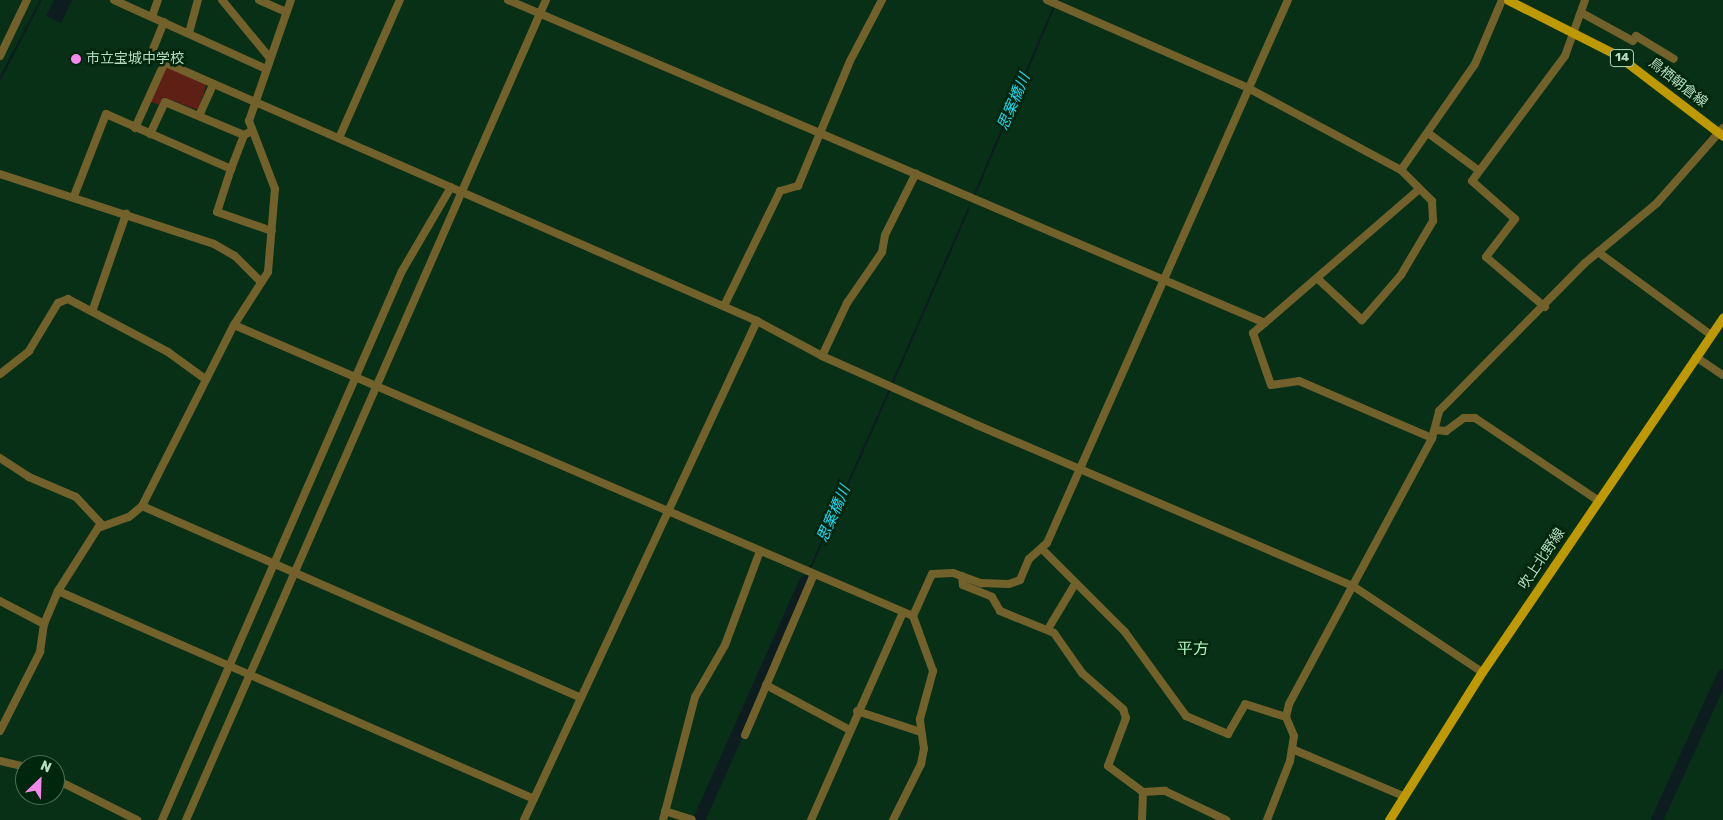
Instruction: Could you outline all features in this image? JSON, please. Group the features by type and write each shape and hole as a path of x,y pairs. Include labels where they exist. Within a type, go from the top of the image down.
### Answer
{"main road":[{"name":"鳥栖朝倉線","path":"1508,0 1576,32 1650,76 1721,132"},
{"name":"吹上北野線","path":"1389,820 1401,795 1482,672 1723,317"}],"street":[{"path":"114,0 264,68"},
{"path":"152,17 158,0"},
{"path":"189,33 198,0"},
{"path":"222,0 269,56"},
{"path":"259,0 286,12"},
{"path":"0,731 40,652 44,624 58,591 102,525 129,517 142,506 205,379 234,325 270,265 274,178 252,131 253,101 291,0"},
{"path":"339,138 400,0"},
{"path":"508,0 1265,323"},
{"path":"186,820 461,192 510,75 546,0"},
{"path":"724,306 780,191 798,186 820,132 882,0"},
{"path":"1047,0 1248,88 1401,170 1417,191 1432,201 1433,221 1401,275 1362,320 1318,279"},
{"path":"893,820 921,764 922,706 933,671 913,616 935,571 1000,585 1017,582 1029,559 1042,550 1166,281 1248,88 1288,0"},
{"path":"1401,170 1475,64 1502,0"},
{"path":"1545,307 1486,257 1515,219 1473,182 1478,170 1565,56 1576,32 1585,0"},
{"path":"0,56 23,1"},
{"path":"1582,13 1633,41 1636,36 1674,59"},
{"path":"164,22 150,56 724,306 757,321 822,356 890,386 1353,586 1482,672"},
{"path":"0,33 8,36"},
{"path":"135,128 165,62"},
{"path":"198,116 213,84"},
{"path":"150,134 165,102 244,135"},
{"path":"74,196 106,114 231,169"},
{"path":"252,131 244,135 217,212 272,231"},
{"path":"1286,717 1436,430 1439,411 1598,252 1657,203 1721,132"},
{"path":"1428,133 1478,170"},
{"path":"822,356 850,298 882,252 884,235 916,173"},
{"path":"0,174 74,196 226,250 261,282"},
{"path":"162,820 402,271 451,187"},
{"path":"1417,191 1318,279 1253,333 1271,385 1299,381 1432,438"},
{"path":"93,309 126,214"},
{"path":"1598,252 1607,263 1711,335"},
{"path":"0,374 29,351 58,303 73,299 93,309 205,379"},
{"path":"524,820 757,321"},
{"path":"234,325 377,384 760,552 913,616"},
{"path":"1696,357 1723,375"},
{"path":"1436,430 1446,432 1464,418 1474,418 1598,501"},
{"path":"0,458 29,477 76,497 102,525"},
{"path":"142,506 581,698"},
{"path":"1042,550 1125,632 1186,716 1228,734 1245,704 1286,717 1294,736 1292,748 1267,820"},
{"path":"663,820 694,697 725,645 760,552"},
{"path":"745,735 810,573"},
{"path":"962,576 963,585 992,597 1000,611 1048,629 1068,648 1082,673 1123,709 1126,718 1108,766 1143,792 1166,791 1226,820"},
{"path":"1048,629 1075,584"},
{"path":"58,591 534,799"},
{"path":"0,601 44,624"},
{"path":"811,820 848,729 903,612"},
{"path":"766,685 848,729"},
{"path":"857,711 921,732"},
{"path":"1292,748 1401,795"},
{"path":"0,761 15,765"},
{"path":"65,784 138,820"},
{"path":"1142,820 1143,792"},
{"path":"665,812 692,820"}],"shaded area":[{"path":"54,0 72,0 61,23 46,16"},
{"path":"165,65 207,83 198,110 163,97 159,105 149,101"}],"waterway":[{"path":"0,79 41,0"},
{"name":"思案橋川","path":"974,196 1054,7"},
{"name":"思案橋川","path":"892,384 969,208"},
{"name":"思案橋川","path":"810,569 890,389"},
{"name":"思案橋川","path":"805,582 808,574"},
{"name":"思案橋川","path":"699,820 805,582"},
{"path":"1657,820 1723,675"}],"place":[{"name":"市立宝城中学校","path":"76,59"}],"district":[{"name":"平方","path":"1193,649"}]}
